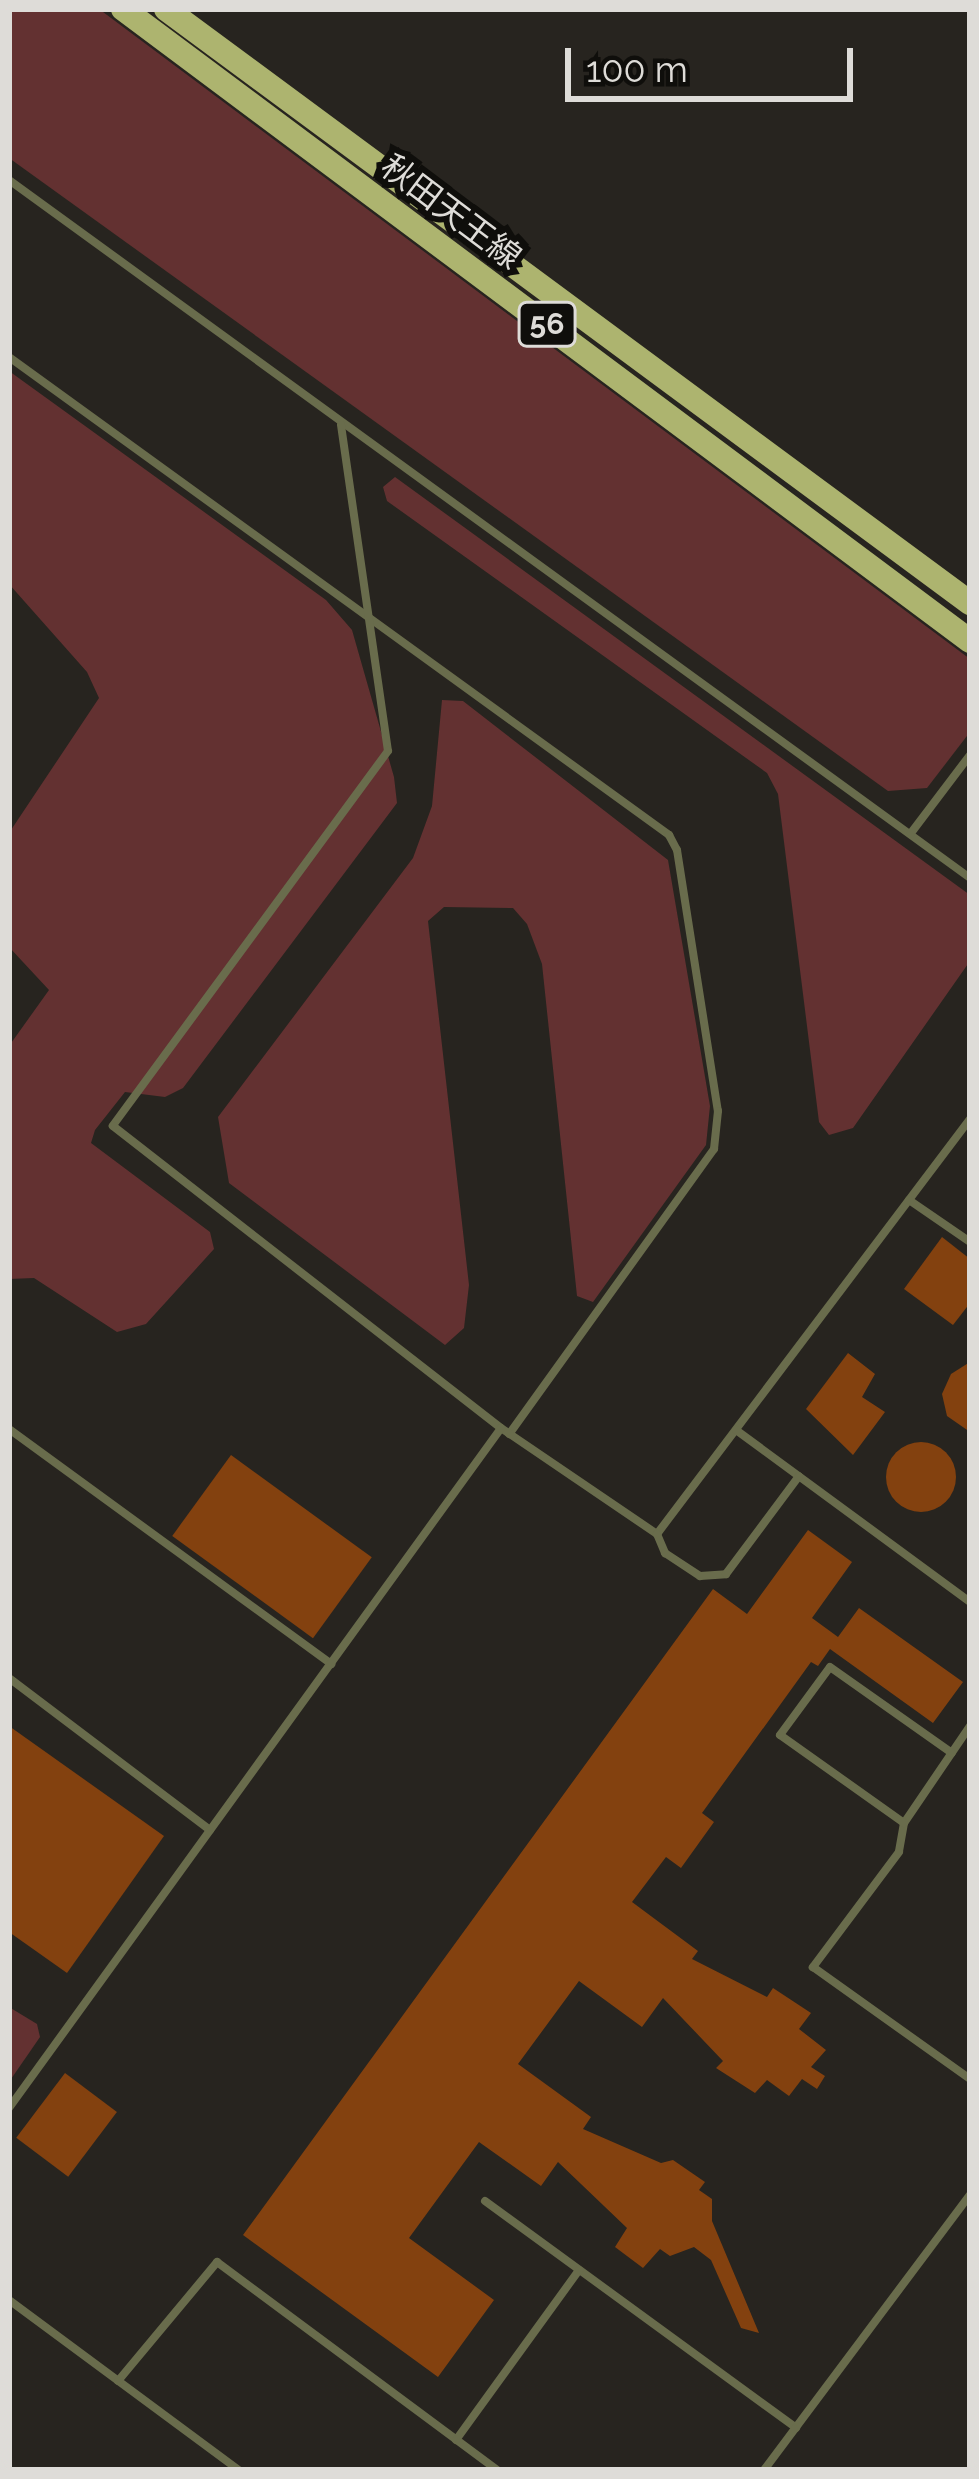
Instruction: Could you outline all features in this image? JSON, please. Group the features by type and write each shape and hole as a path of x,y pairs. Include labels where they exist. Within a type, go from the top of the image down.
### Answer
{"main road":[{"name":"秋田天王線","path":"123,9 970,640"},
{"name":"秋田天王線","path":"166,9 970,603"}],"lane":[{"path":"9,180 970,878"},
{"path":"9,358 669,835 677,850 718,1111 714,1149 9,2108"},
{"path":"340,424 388,751 113,1126 505,1431 657,1534 664,1552 700,1576 726,1574 799,1476"},
{"path":"911,833 970,754"},
{"path":"657,1534 970,1119"},
{"path":"909,1200 970,1242"},
{"path":"9,1429 331,1664"},
{"path":"736,1430 970,1602"},
{"path":"904,1823 780,1736 830,1667 952,1753"},
{"path":"9,1678 210,1830"},
{"path":"970,1726 904,1823 899,1852 813,1967 970,2079"},
{"path":"764,2470 970,2195"},
{"path":"485,2201 796,2428"},
{"path":"118,2381 217,2262 496,2470"},
{"path":"455,2440 579,2270"},
{"path":"9,2300 239,2470"}],"shaded area":[{"path":"9,9 99,9 970,659 970,732 927,788 888,791 9,158"},
{"path":"9,371 326,600 352,630 394,777 397,803 183,1088 165,1097 125,1092 95,1130 91,1143 210,1232 214,1249 146,1324 117,1332 34,1278 9,1279 9,1046 49,990 9,947 9,833 99,698 87,672 9,584"},
{"path":"395,477 970,895 970,961 853,1128 829,1135 819,1122 778,794 767,773 387,501 383,487"},
{"path":"442,700 463,701 668,860 710,1106 706,1145 593,1302 577,1296 542,964 527,924 513,908 444,907 428,921 469,1285 464,1328 445,1345 229,1183 218,1117 413,858 432,806"},
{"path":"9,2007 37,2024 40,2037 9,2082"}],"building":[{"path":"942,1237 970,1259 970,1303 953,1325 904,1289"},
{"path":"848,1353 875,1374 862,1397 885,1412 853,1455 806,1409"},
{"path":"970,1362 970,1432 947,1416 942,1394 951,1374"},
{"path":"921,1442 945,1453 956,1477 945,1501 921,1512 897,1501 886,1477 897,1453"},
{"path":"231,1455 372,1557 313,1638 172,1536"},
{"path":"808,1530 852,1562 812,1618 838,1637 859,1608 963,1682 933,1723 830,1649 818,1666 811,1662 702,1813 714,1822 681,1868 666,1857 632,1902 698,1951 692,1959 767,1997 773,1988 811,2013 799,2029 826,2050 811,2067 825,2076 817,2089 802,2079 789,2096 767,2080 755,2093 716,2068 723,2061 663,1998 642,2027 579,1981 518,2064 591,2117 583,2129 661,2163 673,2160 705,2182 699,2190 712,2199 712,2221 759,2333 741,2328 711,2260 694,2247 670,2256 660,2249 643,2268 615,2247 627,2228 558,2162 541,2186 479,2142 409,2238 494,2300 438,2377 243,2235 713,1589 747,1614"},
{"path":"9,1726 164,1836 67,1973 9,1932"},
{"path":"65,2073 117,2112 68,2177 16,2138"}]}
